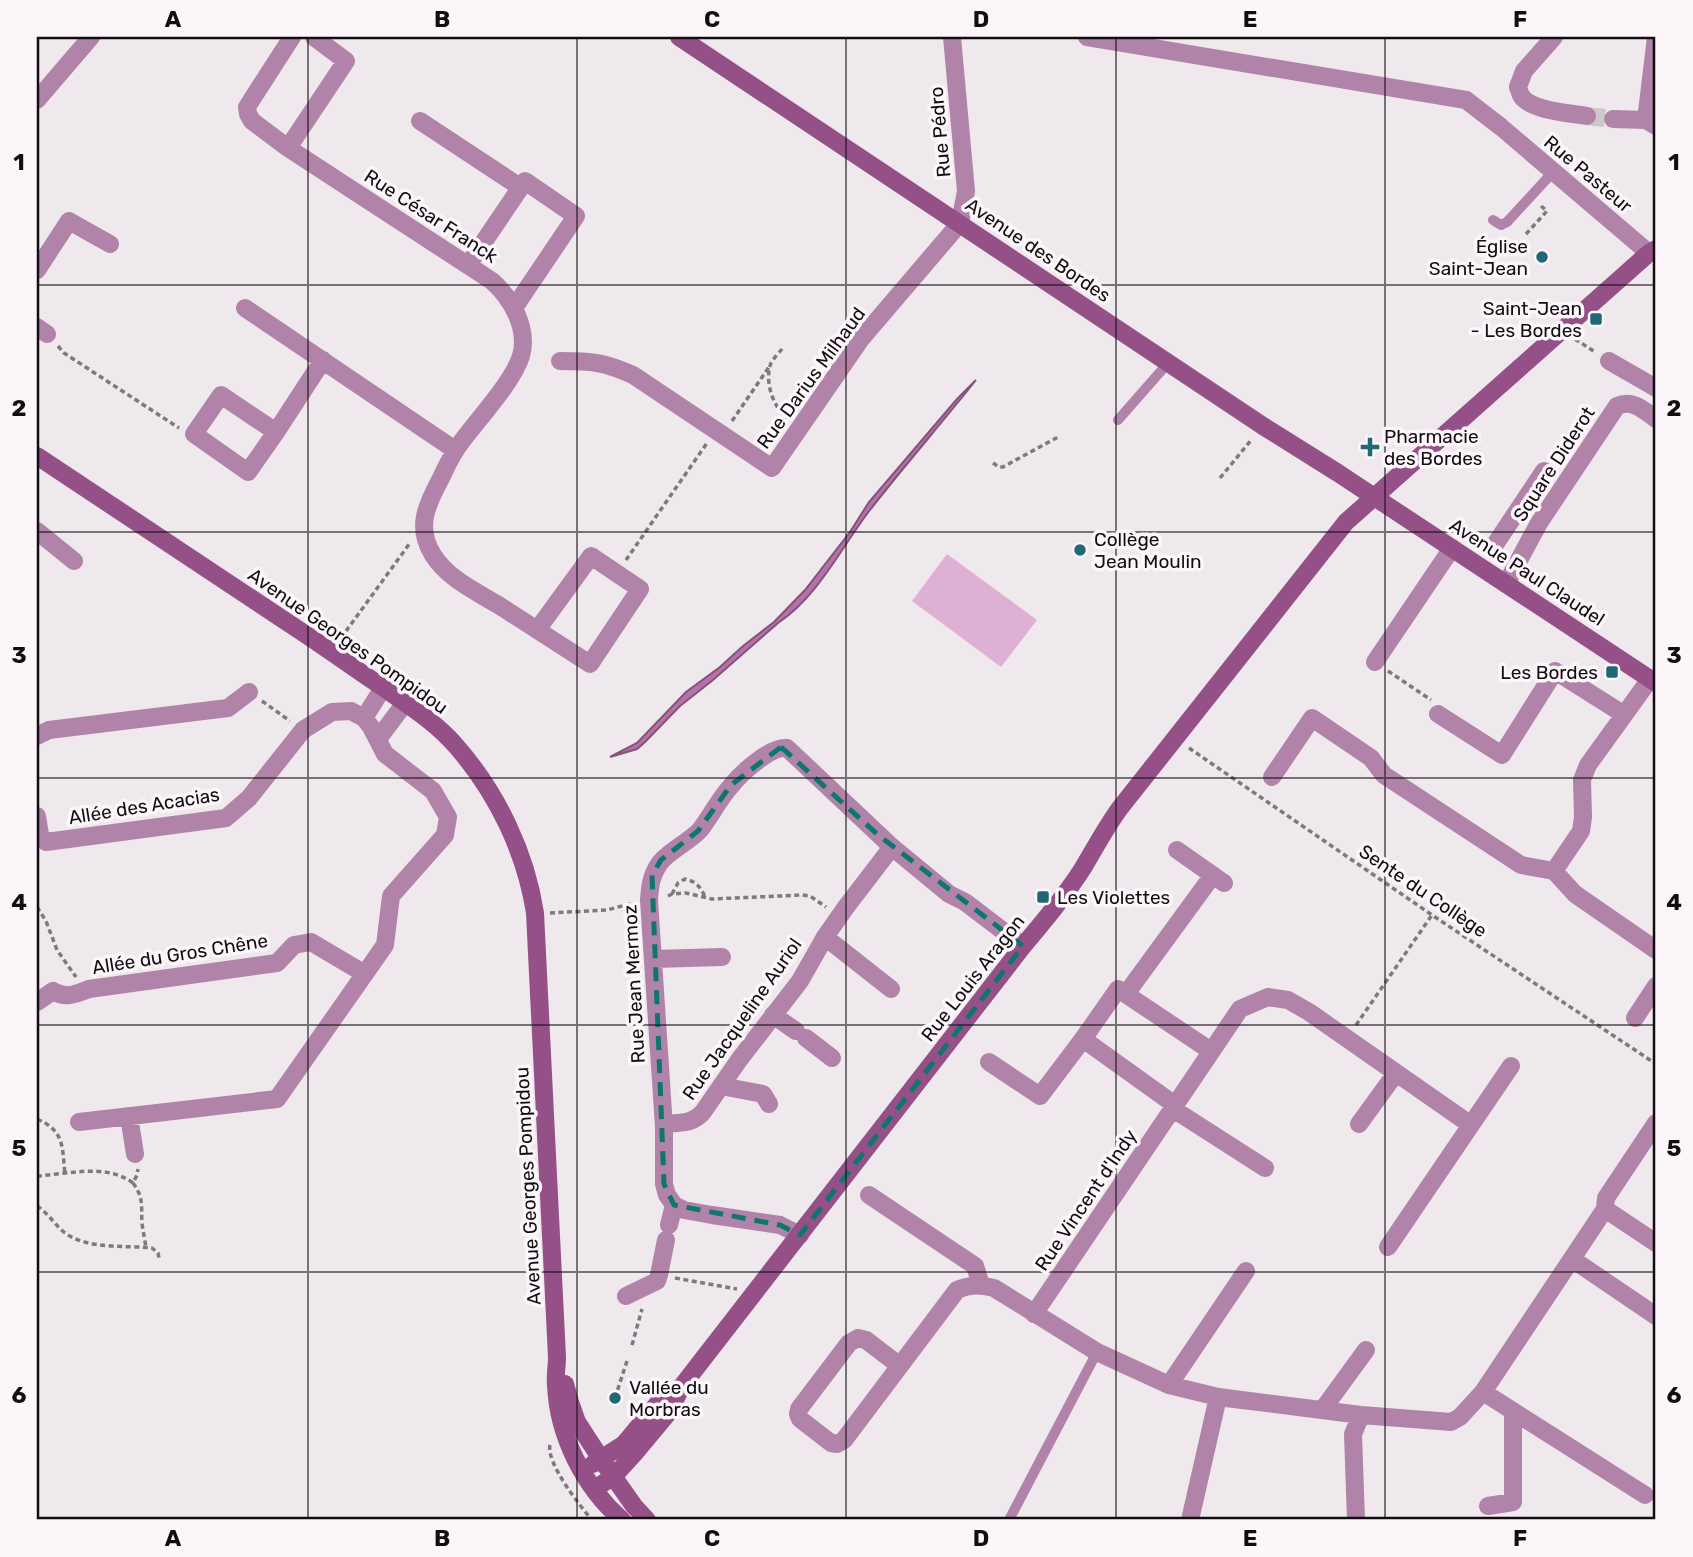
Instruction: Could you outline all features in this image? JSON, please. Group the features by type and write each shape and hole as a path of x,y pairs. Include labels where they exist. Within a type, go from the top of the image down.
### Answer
{"street":[{"path":"37,100 91,37"},
{"name":"Rue César Franck","path":"292,37 247,107 252,121 288,148 468,265 502,290 514,308 523,345 520,357 508,380 455,450"},
{"path":"288,148 346,61 314,37"},
{"name":"Avenue des Bordes","path":"679,37 1263,426 1375,497"},
{"name":"Rue Pédro","path":"953,37 966,191 960,223"},
{"name":"Rue Pasteur","path":"1087,37 1466,100 1653,251"},
{"path":"1554,37 1524,71 1518,87 1522,97 1532,104 1553,111 1587,116"},
{"path":"1613,119 1651,123 1656,37"},
{"path":"420,121 520,187"},
{"path":"468,265 525,181 576,216 514,308"},
{"path":"37,270 69,221 110,244"},
{"name":"Rue Darius Milhaud","path":"560,361 596,362 633,375 772,468 861,340 960,223"},
{"name":"Rue Louis Aragon","path":"594,1489 613,1476 669,1412 681,1386 1023,946 1051,914 1107,826 1346,522 1653,251"},
{"path":"245,308 455,450 426,507 424,524 427,542 433,555 452,575 537,630 590,664 640,589 591,556 537,630"},
{"path":"276,432 221,395 194,434 248,472 276,432 323,360"},
{"path":"1609,361 1656,388"},
{"name":"Square Diderot","path":"1506,584 1539,523 1617,407 1625,402 1653,409"},
{"name":"Avenue Georges Pompidou","path":"37,456 405,703 456,746 494,798 520,854 531,885 536,913 557,1357 556,1386 562,1427 572,1454 602,1502 620,1520"},
{"path":"1496,543 1544,471"},
{"name":"Avenue Paul Claudel","path":"1375,497 1653,681"},
{"path":"1518,510 1539,523"},
{"path":"37,531 74,561"},
{"path":"1375,662 1452,548"},
{"path":"1438,714 1502,755 1555,671 1623,715"},
{"path":"1554,871 1581,831 1582,780 1588,765 1623,715 1653,681"},
{"path":"79,1122 277,1099 365,974 385,945 391,896 445,835 448,817 433,791 385,754 364,718 383,688"},
{"path":"37,736 49,730 228,708 249,692"},
{"path":"378,739 405,703"},
{"name":"Allée des Acacias","path":"37,817 40,835 46,842 226,818 249,798 303,730 332,712 351,711 364,718"},
{"path":"1272,777 1312,718 1371,758 1384,775 1521,865 1554,871 1575,894 1656,950"},
{"name":"Rue Jean Mermoz","path":"674,1205 664,1184 664,1124 649,900 652,875 661,860 698,831 731,785 763,757 775,749 787,748 892,847 949,894 965,902 1023,946"},
{"name":"Rue Jacqueline Auriol","path":"664,1124 695,1120 703,1112 800,981 825,937 892,847"},
{"path":"1126,994 1219,879 1177,850"},
{"path":"825,937 891,989"},
{"name":"Allée du Gros Chêne","path":"37,1002 53,992 61,996 72,996 84,991 277,962 295,945 311,942 365,974"},
{"path":"653,958 722,957"},
{"path":"1635,1018 1656,986"},
{"path":"989,1062 1040,1096 1118,989 1211,1051"},
{"name":"Rue Vincent d'Indy","path":"1034,1314 1240,1009 1268,997 1288,1000 1471,1125"},
{"path":"773,1015 832,1058"},
{"path":"1083,1040 1174,1107 1265,1168"},
{"path":"1388,1247 1511,1066"},
{"path":"1359,1124 1395,1073"},
{"path":"721,1086 763,1094 769,1104"},
{"path":"130,1116 135,1154"},
{"path":"900,1366 866,1340 858,1338 849,1343 800,1409 800,1419 831,1443 837,1444 844,1440 900,1366 957,1290 968,1285 981,1285 994,1288 1097,1352 1168,1385 1218,1397 1361,1415 1451,1422 1460,1417 1483,1392 1605,1209 1606,1199 1656,1123"},
{"path":"869,1195 975,1266 981,1285"},
{"path":"625,1296 652,1281 674,1205 712,1216 780,1225 800,1236"},
{"path":"1605,1209 1656,1243"},
{"path":"1572,1259 1656,1316"},
{"path":"1168,1385 1246,1271"},
{"path":"1323,1409 1366,1350"},
{"name":"Avenue Georges Pompidou","path":"557,1357 578,1422 634,1506 648,1520"},
{"name":"Rue Louis Aragon","path":"583,1470 624,1444 659,1402 681,1386"},
{"path":"1483,1392 1645,1495"},
{"path":"1190,1520 1218,1397"},
{"path":"1488,1506 1513,1502 1513,1411"},
{"path":"1356,1520 1353,1434 1361,1415"}],"lane":[{"path":"1493,220 1501,225 1507,222 1553,172"},
{"path":"1118,421 1168,363"},
{"path":"1009,1520 1097,1352"},
{"path":"620,1520 634,1506"}],"path":[{"path":"1526,234 1547,211 1537,203 1535,192"},
{"path":"42,331 64,353 181,429 194,434"},
{"path":"1561,331 1609,361"},
{"path":"616,573 782,349"},
{"path":"771,364 770,387 776,408 800,428"},
{"path":"1220,478 1263,426"},
{"path":"993,463 1003,467 1058,437"},
{"path":"331,652 424,524"},
{"path":"1375,662 1440,706 1438,714"},
{"path":"249,692 303,730"},
{"name":"Sente du Collège","path":"1175,740 1656,1064"},
{"path":"673,894 678,883 685,879 698,885 705,897"},
{"path":"536,913 607,910 686,893 712,899 810,896 839,917"},
{"path":"37,907 46,921 57,950 84,991"},
{"path":"1346,1038 1432,915"},
{"path":"37,1119 60,1136 65,1175"},
{"path":"133,1183 138,1167 135,1154"},
{"path":"37,1176 106,1171 133,1183 142,1199 142,1228 146,1248"},
{"path":"37,1206 65,1232 80,1239 109,1246 156,1250 159,1258"},
{"path":"632,1345 652,1281 754,1293"},
{"path":"615,1398 627,1361"}],"highlighted area":[{"path":"781,747 877,834 1023,946 800,1235 780,1225 674,1205 664,1184 652,875 661,860 698,831 731,785"}],"shaded area":[{"path":"976,380 870,510 805,599 680,706 637,749 610,757 637,743 686,692 774,622 805,590 850,532 869,502"},
{"path":"947,554 1037,620 1001,667 912,601"}],"tunnel":[{"path":"1587,116 1613,119"}],"place":[{"name":"Église Saint-Jean","path":"1542,257"},
{"name":"Saint-Jean - Les Bordes","path":"1596,319"},
{"name":"Pharmacie des Bordes","path":"1370,447"},
{"name":"Collège Jean Moulin","path":"1080,550"},
{"name":"Les Bordes","path":"1612,672"},
{"name":"Les Violettes","path":"1043,897"},
{"name":"Vallée du Morbras","path":"615,1398"}]}
